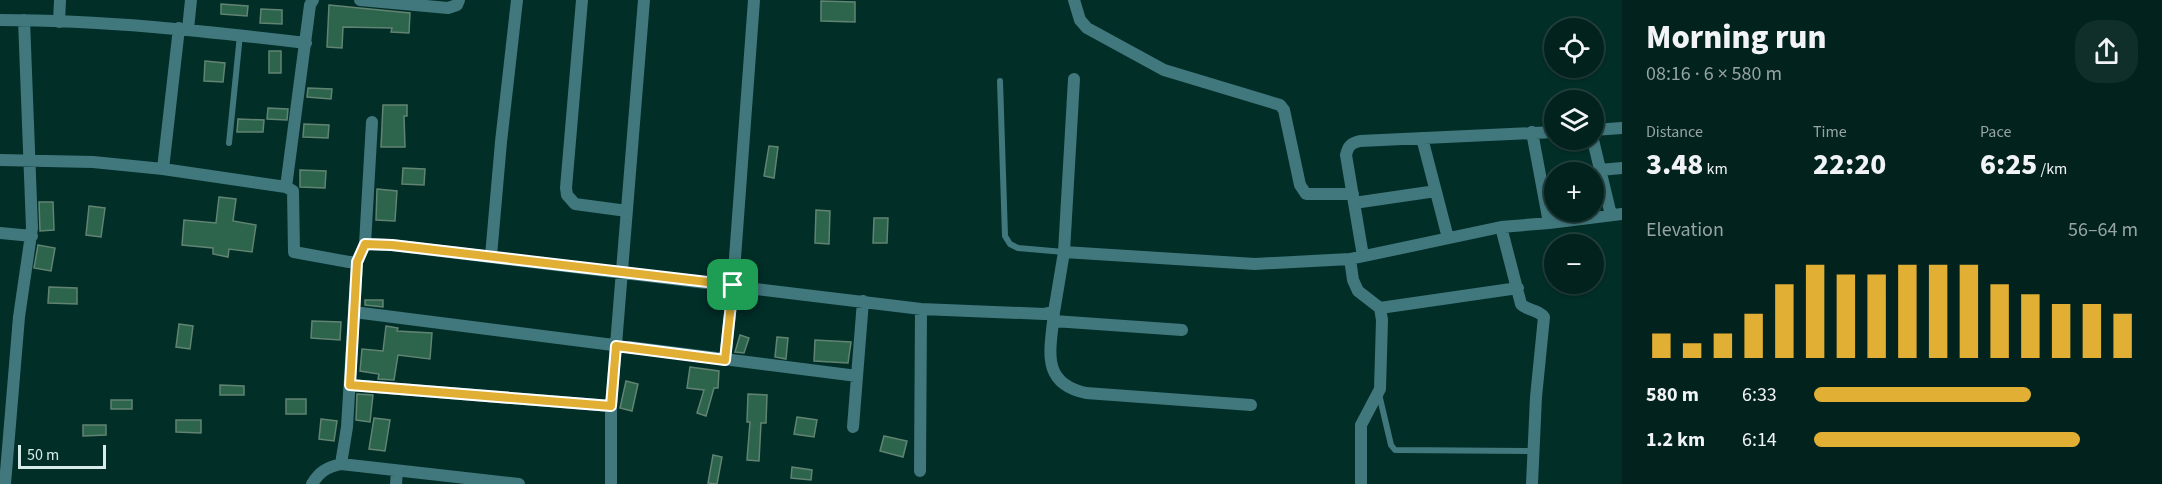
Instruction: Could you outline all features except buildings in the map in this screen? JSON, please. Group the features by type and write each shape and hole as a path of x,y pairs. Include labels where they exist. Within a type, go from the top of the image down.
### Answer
{"street":[{"path":"59,22 60,0"},
{"path":"163,169 190,0"},
{"path":"286,187 310,5 313,0"},
{"path":"360,0 448,8 457,5 459,0"},
{"path":"491,256 517,0"},
{"path":"582,0 567,195 575,204 627,211"},
{"path":"611,484 611,406 644,0"},
{"path":"725,360 733,285 754,0"},
{"path":"1074,0 1080,20 1087,28 1164,70 1280,105 1284,110 1302,190 1306,194 1353,198 1436,191"},
{"path":"0,20 184,28 306,43"},
{"path":"5,482 19,317 33,217 28,160 24,20"},
{"path":"1074,79 1064,252 1054,316 1051,367 1057,377 1076,391 1251,405"},
{"path":"341,464 350,385 357,262 365,244 372,122"},
{"path":"1604,129 1622,128"},
{"path":"1532,132 1550,224"},
{"path":"1363,256 1346,155 1347,147 1360,141 1544,132"},
{"path":"1422,138 1448,238"},
{"path":"0,160 93,162 163,169 286,187 293,191 294,252 357,262"},
{"path":"1604,170 1622,168"},
{"path":"1064,252 1255,264 1350,259 1501,226 1550,224 1617,214 1604,180"},
{"path":"1501,226 1523,307 1544,316 1536,397 1532,484"},
{"path":"0,233 32,236"},
{"path":"365,244 491,256 921,309 1044,314 1182,330"},
{"path":"1350,259 1353,280 1358,291 1380,308 1382,320 1378,393 1361,424 1361,484"},
{"path":"1380,308 1518,288"},
{"path":"853,427 863,301"},
{"path":"920,471 921,309"},
{"path":"354,312 857,376"},
{"path":"350,385 611,406"},
{"path":"312,484 318,474 330,466 341,464 396,478 519,484"}],"lane":[{"path":"230,143 240,35"},
{"path":"1000,81 1005,236 1010,244 1018,248 1064,252"},
{"path":"1378,393 1391,446 1395,450 1533,451"}],"route":[{"path":"365,244 392,245 733,285 725,360 616,346 611,406 350,385 357,262 365,244"}]}
